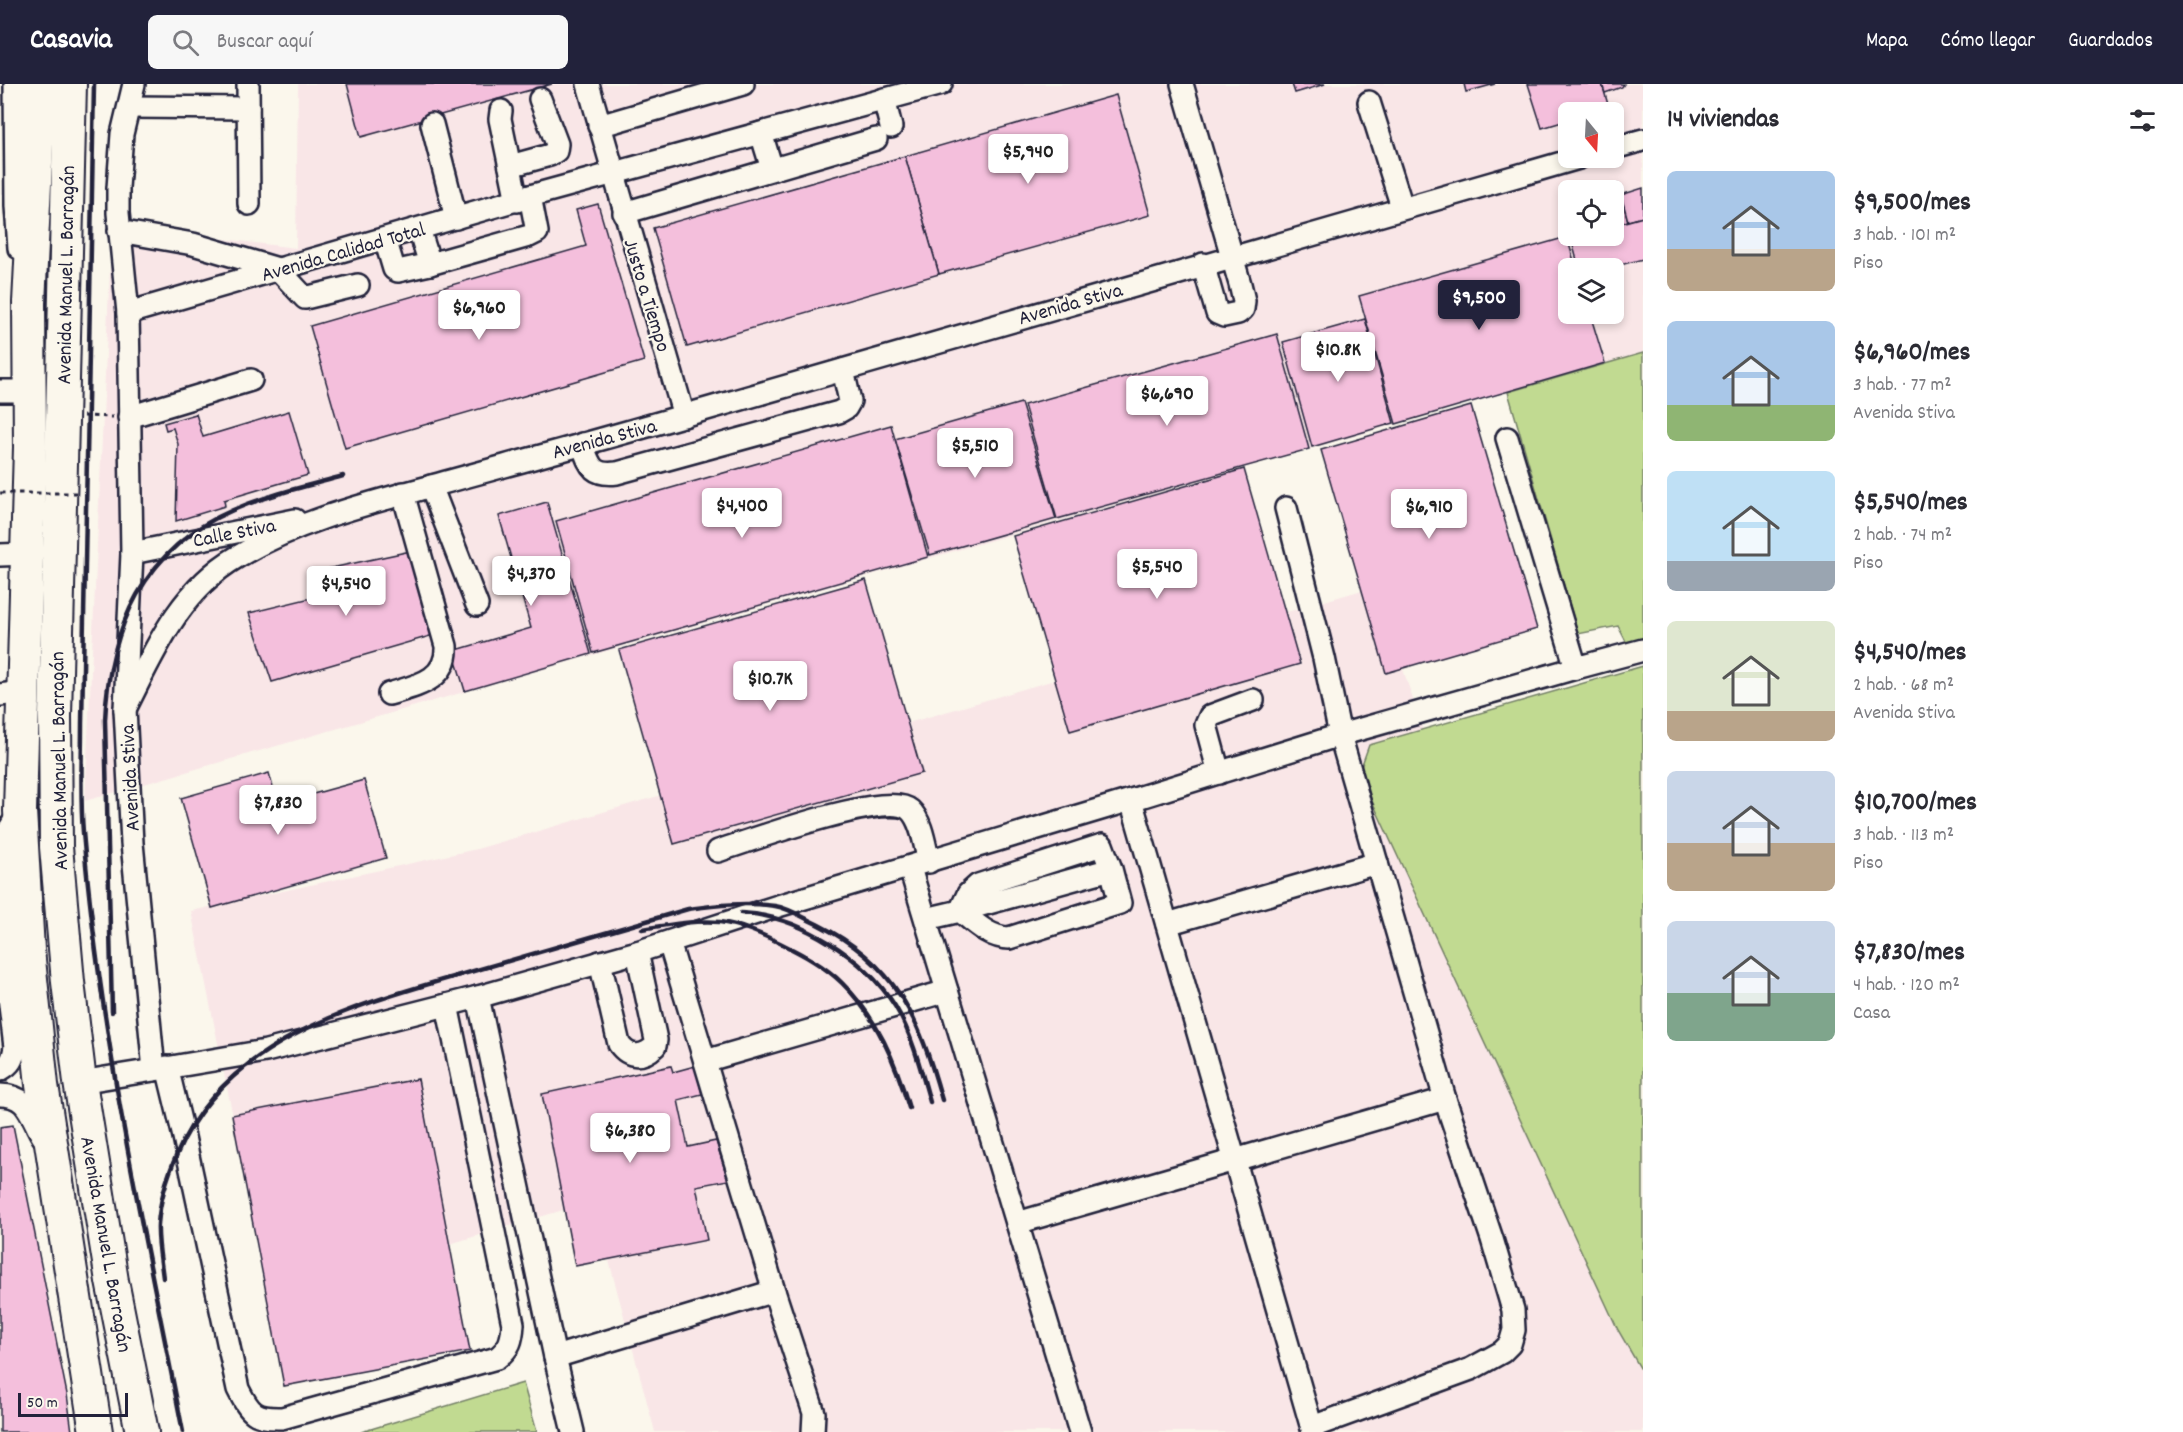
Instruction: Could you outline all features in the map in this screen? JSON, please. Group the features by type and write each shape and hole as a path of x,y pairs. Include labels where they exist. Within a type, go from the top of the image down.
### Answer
{"highway":[{"name":"Avenida Manuel L. Barragán","path":"40,84 29,303 15,391 11,694 28,951 42,1085 96,1432"},
{"name":"Avenida Manuel L. Barragán","path":"70,84 56,704 56,835 68,982 80,1082 112,1281 142,1432"}],"street":[{"path":"15,84 8,205 19,246 29,303"},
{"path":"125,709 132,554 128,313 117,196 119,157 134,84"},
{"path":"248,84 249,204"},
{"name":"Justo a Tiempo","path":"588,84 684,416"},
{"path":"599,126 743,84"},
{"name":"Avenida Calidad Total","path":"128,313 612,173 941,84"},
{"path":"1182,84 1233,256 1244,301 1243,309 1238,313 1224,316 1217,313 1203,264"},
{"path":"510,166 550,155 556,151 557,144 540,99"},
{"path":"624,213 884,133 884,99"},
{"path":"1369,102 1402,207"},
{"path":"129,107 248,108"},
{"path":"386,239 394,269 398,271 430,264 537,232 510,166 500,119 501,111"},
{"path":"432,124 456,218"},
{"path":"761,133 772,169"},
{"path":"1624,145 1643,140"},
{"name":"Avenida Stiva","path":"447,1005 513,1323 512,1339 508,1350 497,1358 282,1418 263,1418 247,1407 238,1389 184,1137 160,1069 132,843 125,709 176,614 202,582 233,559 262,543 337,512 684,416 1203,264 1558,164"},
{"path":"419,229 430,264"},
{"path":"119,231 194,244 278,269 305,298 358,285"},
{"path":"582,444 594,470 599,473 617,474 839,412 846,408 850,401 843,370"},
{"path":"129,417 251,380"},
{"path":"1507,438 1576,668"},
{"path":"431,486 477,605"},
{"path":"388,694 417,686 431,678 444,665 447,657 446,646 404,493"},
{"path":"1131,801 1312,1430 1471,1369 1502,1352 1510,1344 1514,1330 1513,1310 1445,1099 1340,735 1324,658 1286,508"},
{"name":"Calle Stiva","path":"132,554 337,512"},
{"path":"80,1082 266,1051 478,997 637,952 778,906 1131,801 1340,735 1643,650"},
{"path":"1220,773 1206,725 1210,716 1253,700"},
{"path":"718,851 870,806 891,804 911,811 918,824 926,919 1080,1432"},
{"path":"0,1070 8,1066 13,1058 15,1047 4,955 1,865 4,839 20,812"},
{"path":"1167,924 1377,863"},
{"path":"926,919 960,912 1111,869 1120,903 1009,938 991,935 960,912"},
{"path":"669,942 774,1291 814,1413 813,1432"},
{"path":"600,963 619,1044 624,1051 633,1056 643,1054 655,1046 656,1040 637,952"},
{"path":"705,1061 947,991"},
{"path":"478,997 573,1432"},
{"path":"0,1095 12,1096 27,1106 43,1137 52,1148"},
{"path":"1017,1223 1445,1099"},
{"path":"555,1357 774,1291"}],"path":[{"path":"82,416 129,417"},
{"path":"0,494 76,493"}],"shaded area":[{"path":"298,84 1643,84 1643,353 85,801 112,225 296,248"},
{"path":"1376,586 1618,1330 1643,1373 1643,1432 655,1432 593,1201 270,1298 191,911 477,849"}],"green space":[{"path":"1643,353 1643,647 1631,651 1618,626 1578,634 1508,392"},
{"path":"1643,666 1643,1373 1618,1330 1359,773 1369,745"},
{"path":"523,1383 537,1432 361,1432"}],"building":[{"path":"347,84 552,84 361,137"},
{"path":"1292,84 1325,84 1295,93"},
{"path":"1464,84 1495,84 1466,92"},
{"path":"1528,84 1602,84 1607,102 1558,102 1558,123 1542,128"},
{"path":"1602,84 1624,84 1622,87 1605,93"},
{"path":"1116,95 1150,215 939,274 905,156"},
{"path":"905,156 939,274 687,347 653,228"},
{"path":"1643,188 1643,217 1628,221 1624,194"},
{"path":"598,204 644,361 345,448 310,326 586,246 576,210"},
{"path":"1624,206 1628,221 1624,222"},
{"path":"1643,217 1643,259 1624,264 1624,258 1576,258 1573,246 1624,246 1624,222"},
{"path":"1558,240 1558,246 1570,246 1573,258 1558,258 1558,324 1593,324 1605,363 1396,424 1359,296"},
{"path":"1365,319 1394,423 1312,447 1283,342"},
{"path":"1277,334 1309,449 1057,519 1024,405"},
{"path":"1021,403 1056,519 930,555 895,439"},
{"path":"1471,406 1537,629 1386,673 1321,450"},
{"path":"289,411 308,475 224,500 225,506 176,521 178,444 173,428 166,430 164,423 196,414 203,437"},
{"path":"891,425 928,557 593,653 556,521"},
{"path":"1244,469 1300,664 1070,731 1013,536"},
{"path":"547,502 591,654 465,691 453,651 531,628 499,516"},
{"path":"411,551 437,634 272,682 249,613 315,597 308,573"},
{"path":"866,580 922,773 674,844 619,650"},
{"path":"269,773 276,798 305,789 306,796 364,780 386,858 212,908 181,798"},
{"path":"671,1066 673,1072 695,1066 702,1094 678,1100 688,1147 716,1141 728,1180 696,1186 707,1240 575,1266 542,1094"},
{"path":"418,1079 470,1351 284,1386 232,1115"},
{"path":"13,1125 67,1394 72,1432 0,1432 0,1127"}],"railway":[{"path":"94,84 82,819 100,983 112,1059 183,1432"},
{"path":"112,1012 105,720 114,654 124,623 137,595 154,569 176,546 202,526 233,510 260,500 343,476"},
{"path":"163,1278 158,1237 159,1215 164,1188 177,1154 199,1114 228,1081 262,1054 342,1013 385,998 688,909 732,904 775,906 817,924 867,957 886,976 901,996 924,1044 942,1100"},
{"path":"741,913 763,916 807,931 828,942 866,972 882,988 901,1017 915,1052 930,1102"},
{"path":"642,929 690,922 728,923 773,940 821,966 854,996 875,1026 898,1074 909,1108"}]}
